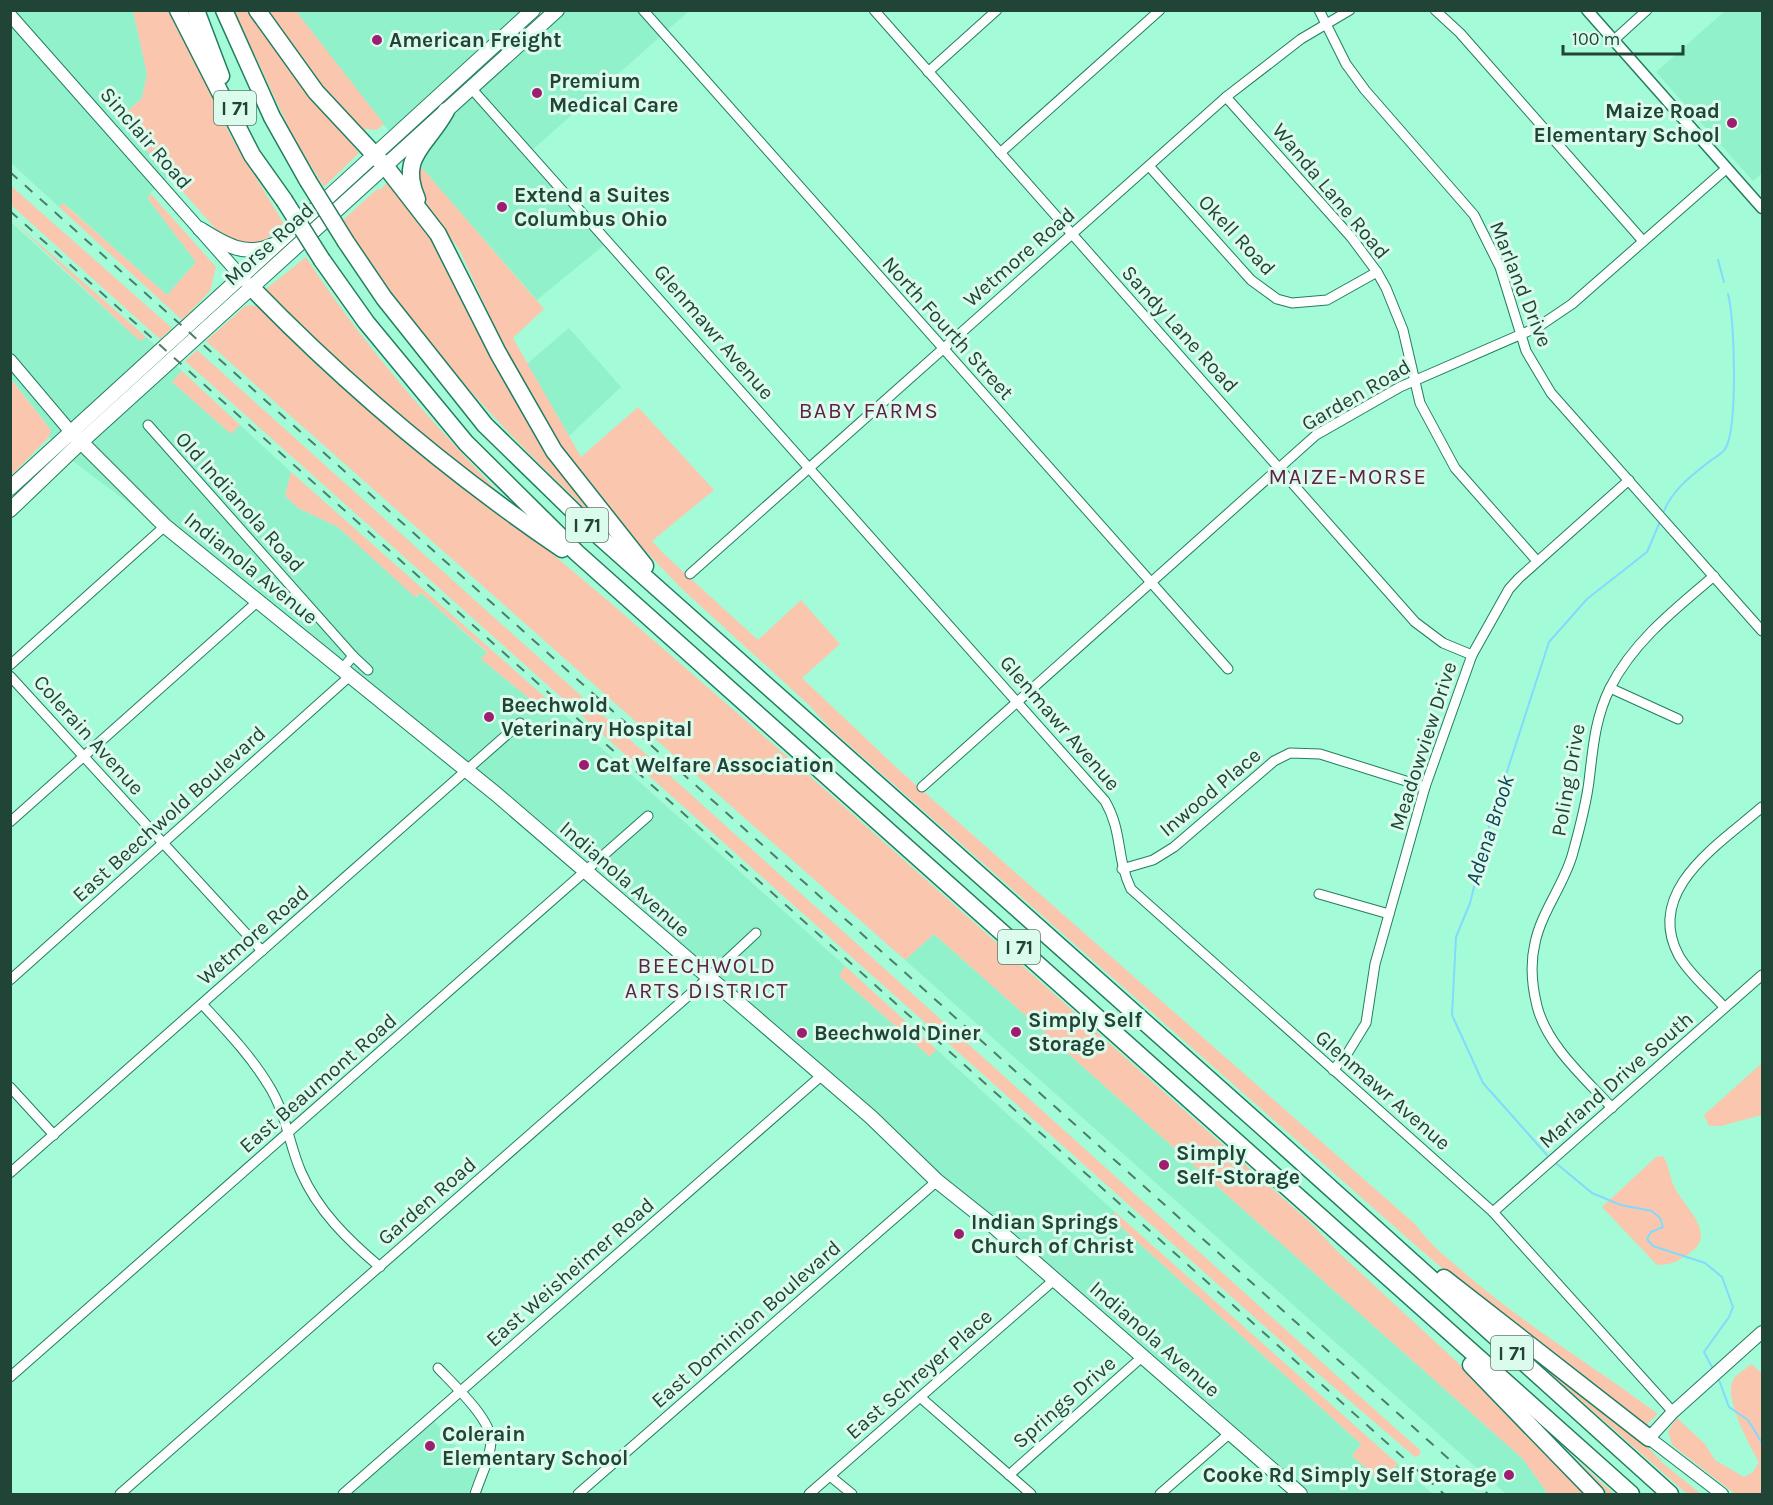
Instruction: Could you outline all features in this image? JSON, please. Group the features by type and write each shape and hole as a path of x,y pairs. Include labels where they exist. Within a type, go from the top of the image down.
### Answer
{"highway":[{"path":"178,10 252,155 284,200"},
{"name":"I 71","path":"196,10 248,136 284,200 322,260 366,322 466,443 608,581 1631,1494"},
{"name":"I 71","path":"224,10 272,117 346,242 384,298 485,425 601,538 693,621 1670,1494"},
{"path":"257,10 316,92 380,161 438,234 498,353 554,451 640,560 693,621"},
{"path":"418,208 409,183 410,165 446,111"},
{"path":"246,282 310,348 387,417 519,519 608,581"},
{"path":"1354,1210 1649,1438"},
{"path":"1361,1253 1596,1494"}],"main road":[{"name":"Morse Road","path":"10,488 70,431 246,282 380,161 533,10"},
{"name":"Morse Road","path":"10,510 246,282 283,240 446,111 557,10"},
{"name":"Sinclair Road","path":"10,15 246,282"},
{"path":"471,88 471,79 510,32"},
{"path":"200,229 219,242 242,251 262,250 283,240"},
{"name":"Indianola Avenue","path":"10,360 70,431 165,526 468,770 871,1117 937,1181 1300,1494"},
{"path":"1722,1494 1649,1438 1673,1412 1762,1332"}],"street":[{"name":"North Fourth Street","path":"643,10 1150,584 1228,669"},
{"name":"Sandy Lane Road","path":"874,10 1425,632 1443,643 1472,655"},
{"path":"928,72 997,10"},
{"path":"1000,153 1160,10"},
{"name":"Marland Drive","path":"1319,10 1346,64 1365,90 1474,214 1500,267 1526,351 1551,393 1762,631"},
{"name":"Wetmore Road","path":"690,574 944,350 989,305 1226,97 1301,39 1350,10"},
{"path":"1435,10 1460,33 1643,241"},
{"path":"1587,10 1762,208"},
{"path":"1614,40 1647,10"},
{"name":"Glenmawr Avenue","path":"471,88 1105,801 1116,820 1122,869 1131,890 1493,1212 1673,1412"},
{"name":"Wanda Lane Road","path":"1226,97 1351,237 1377,272 1386,288 1402,330 1420,403 1455,468 1537,561"},
{"name":"Okell Road","path":"1149,166 1251,280 1277,299 1292,303 1327,300 1377,272"},
{"name":"Garden Road","path":"922,787 1150,584 1188,553 1316,435 1414,381 1538,327 1572,304 1727,168"},
{"name":"Old Indianola Road","path":"148,425 353,656 368,670"},
{"name":"Meadowview Drive","path":"1333,1070 1347,1054 1366,1023 1375,964 1425,787 1472,655 1509,589 1537,561 1629,480"},
{"path":"10,665 165,526"},
{"name":"Poling Drive","path":"1612,1108 1550,1034 1538,1010 1533,985 1532,960 1535,941 1571,859 1577,839 1589,782 1592,744 1599,712 1610,688 1635,649 1652,630 1714,576"},
{"path":"10,822 257,602"},
{"path":"347,671 353,656"},
{"name":"East Beechwold Boulevard","path":"10,980 163,843 347,671"},
{"name":"Colerain Avenue","path":"10,676 262,951"},
{"path":"1610,688 1678,719"},
{"name":"Wetmore Road","path":"10,1173 520,723"},
{"name":"Inwood Place","path":"1122,869 1153,860 1174,847 1274,761 1290,753 1320,754 1425,787"},
{"path":"1724,1007 1679,956 1670,923 1673,905 1676,892 1693,867 1762,807"},
{"name":"East Beaumont Road","path":"10,1377 648,816"},
{"path":"1319,894 1389,914"},
{"name":"Garden Road","path":"120,1494 708,978 756,933"},
{"name":"Marland Drive South","path":"1493,1212 1762,975"},
{"path":"202,1004 240,1047 270,1087 289,1132 302,1172 321,1211 380,1267"},
{"name":"East Weisheimer Road","path":"343,1494 821,1076"},
{"path":"10,1087 54,1135"},
{"name":"East Dominion Boulevard","path":"578,1494 937,1181"},
{"name":"East Schreyer Place","path":"809,1494 1054,1280"},
{"name":"Springs Drive","path":"1008,1475 1142,1357"},
{"path":"438,1368 476,1411 490,1437 489,1449 475,1494"},
{"path":"920,1397 1031,1494"},
{"path":"1161,1494 1230,1433"},
{"path":"830,1476 852,1494"}],"shaded area":[{"path":"10,11 133,11 147,74 142,98 119,119 169,176 150,193 148,199 196,262 167,295 64,203 59,207 11,163"},
{"path":"133,11 170,11 232,138 284,224 269,237 255,244 247,244 239,243 222,232 220,234 119,119 142,98 147,74"},
{"path":"234,11 250,11 356,144 354,147 359,153 324,187 293,137"},
{"path":"263,11 296,11 384,124 377,130 365,129 364,133 353,124"},
{"path":"296,11 689,11 530,152 609,241 537,300 370,109"},
{"name":"Maize Road Elementary School","path":"1725,11 1762,11 1762,173 1753,181 1656,72"},
{"path":"416,161 544,309 513,338 581,457 638,407 714,490 652,541 665,555 758,640 801,600 840,644 802,678 898,769 1416,1225 1434,1246 1468,1276 1514,1312 1658,1414 1647,1424 1638,1422 1485,1305 832,730 809,705 682,589 627,532 552,439 519,380 459,249 421,197"},
{"path":"388,182 422,222 607,529 534,458 464,384 400,305 343,220"},
{"path":"10,185 172,328 160,339 153,333 11,205"},
{"path":"150,193 216,267 210,291 182,320 59,207 63,203 167,295 196,262 148,199"},
{"path":"11,219 146,337 141,341 131,333"},
{"path":"10,221 131,333 141,341 146,337 182,371 172,382 230,433 240,425 291,472 285,496 298,508 338,527 416,597 421,593 487,653 481,659 541,708 548,700 845,966 839,976 930,1057 936,1049 1115,1212 1111,1218 1361,1444 1352,1456 1382,1482 1398,1464 1433,1494 1301,1494 468,771 157,524 74,462 49,437 51,430 11,378"},
{"path":"306,257 375,353 506,500 374,400 266,295 266,289"},
{"path":"252,305 266,309 311,360 355,399 535,539 820,785 1313,1225 1337,1251 1456,1361 1586,1494 1548,1494 1523,1459 934,934 905,960 206,341 245,306"},
{"path":"569,328 621,387 569,436 527,364"},
{"path":"197,350 1420,1450 1420,1455 1415,1457 1309,1366 185,361"},
{"path":"182,371 240,425 231,434 172,382"},
{"path":"10,378 51,430 49,437 11,476"},
{"path":"291,472 548,700 541,708 481,659 487,652 421,593 415,597 338,527 298,508 285,496"},
{"path":"934,934 1523,1459 1548,1494 1506,1494 905,960"},
{"path":"845,966 936,1049 930,1057 839,976"},
{"path":"1762,1063 1762,1115 1721,1126 1709,1126 1704,1115"},
{"path":"1663,1156 1674,1186 1697,1221 1701,1238 1698,1245 1683,1258 1657,1265 1602,1207 1656,1157"},
{"path":"1115,1212 1398,1464 1382,1482 1352,1456 1361,1444 1111,1218"},
{"path":"1751,1364 1762,1373 1762,1494 1735,1494 1672,1445 1668,1431 1677,1418 1705,1444 1715,1460 1744,1477 1753,1472 1759,1462 1734,1409 1731,1388 1734,1378"},
{"path":"1547,1365 1628,1427 1664,1464 1701,1494 1687,1494 1544,1368"},
{"name":"Colerain Elementary School","path":"434,1421 478,1471 468,1494 349,1494"},
{"path":"1537,1424 1614,1494 1605,1494 1573,1464"}],"waterway":[{"name":"Adena Brook","path":"1718,260 1724,282"},
{"name":"Adena Brook","path":"1664,511 1672,496 1684,483 1724,451 1729,438 1734,398 1734,373 1728,294"},
{"name":"Adena Brook","path":"1547,1155 1483,1083 1452,1015 1456,937 1470,903 1489,827 1549,642 1587,599 1647,552 1659,524"},
{"name":"Adena Brook","path":"1557,1164 1592,1193 1621,1205 1652,1211 1660,1218 1663,1227 1651,1232 1647,1239 1653,1246 1705,1263 1722,1277 1733,1307 1729,1317 1704,1352 1712,1367"},
{"name":"Adena Brook","path":"1719,1380 1729,1407 1748,1420 1762,1443"},
{"name":"Adena Brook","path":"1762,1486 1762,1494"}],"railway":[{"path":"10,172 1488,1494"},
{"path":"10,211 1444,1494"}],"place":[{"name":"American Freight","path":"377,40"},
{"name":"Premium Medical Care","path":"537,93"},
{"name":"Maize Road Elementary School","path":"1732,123"},
{"name":"Extend a Suites Columbus Ohio","path":"502,207"},
{"name":"Beechwold Veterinary Hospital","path":"489,717"},
{"name":"Cat Welfare Association","path":"584,765"},
{"name":"Simply Self Storage","path":"1016,1032"},
{"name":"Beechwold Diner","path":"802,1033"},
{"name":"Simply Self-Storage","path":"1164,1165"},
{"name":"Indian Springs Church of Christ","path":"959,1234"},
{"name":"Colerain Elementary School","path":"430,1446"},
{"name":"Cooke Rd Simply Self Storage","path":"1509,1475"}],"district":[{"name":"BABY FARMS","path":"869,411"},
{"name":"MAIZE-MORSE","path":"1348,477"},
{"name":"BEECHWOLD ARTS DISTRICT","path":"707,978"}]}
